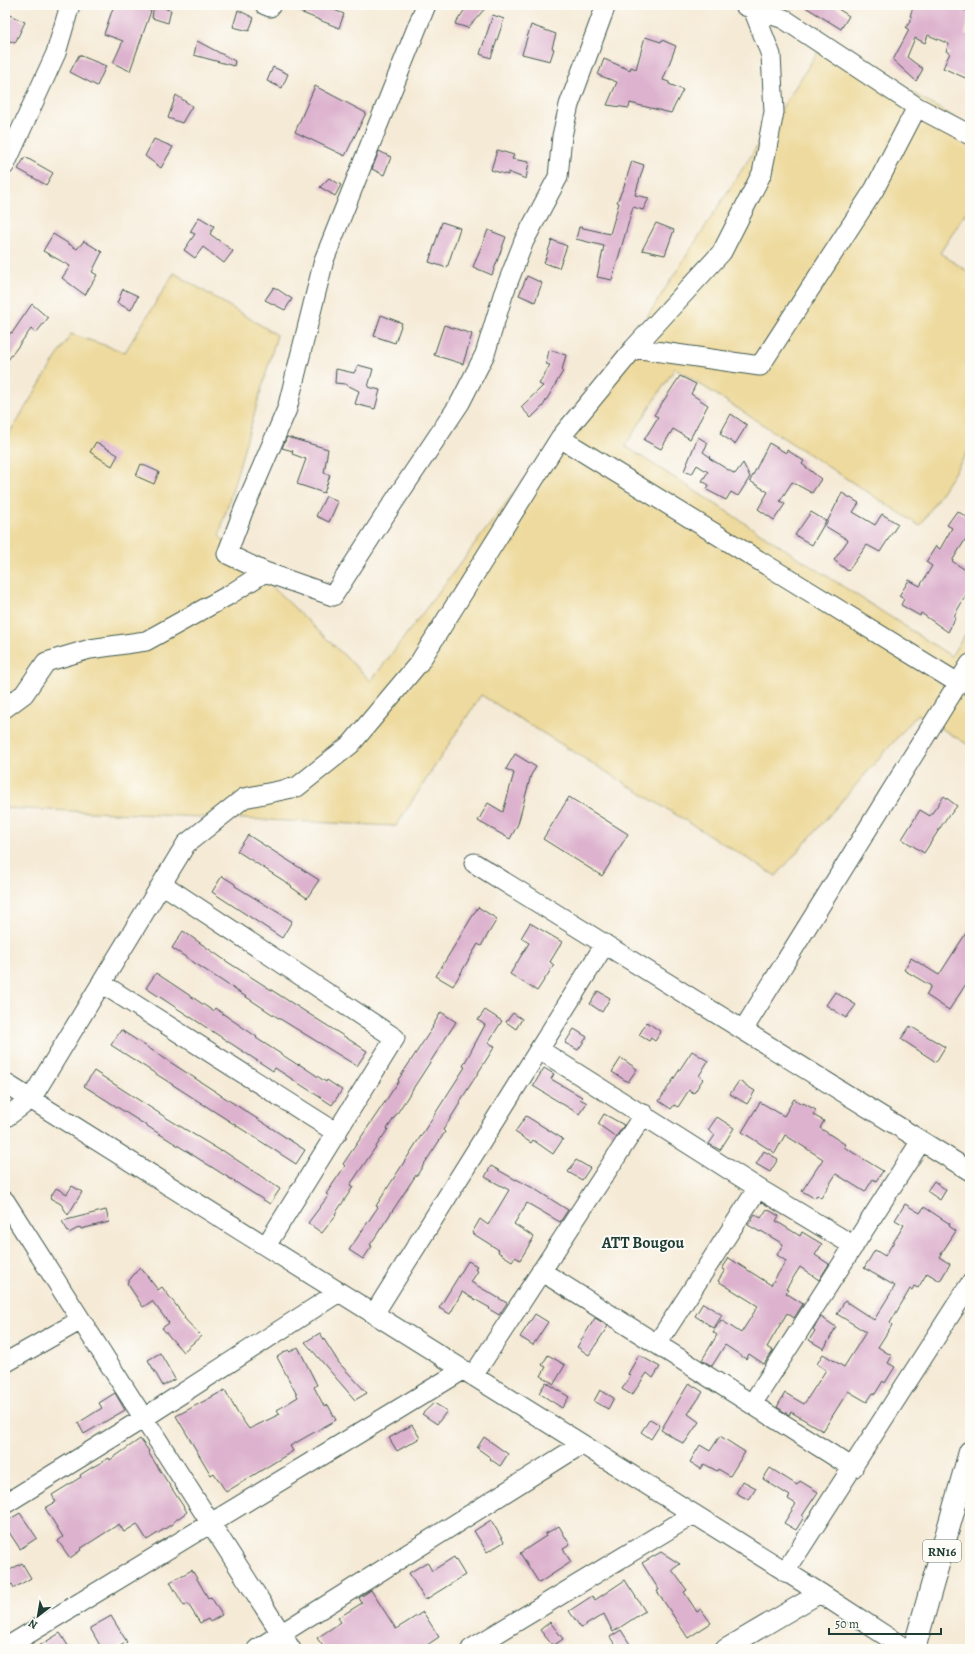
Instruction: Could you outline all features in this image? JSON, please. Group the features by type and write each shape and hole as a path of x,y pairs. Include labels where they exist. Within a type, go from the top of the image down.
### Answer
{"main road":[{"name":"RN16","path":"914,1649 970,1452"}],"street":[{"path":"5,165 56,53 70,5"},
{"path":"264,5 270,7 270,5"},
{"path":"426,5 324,260 287,409 244,509 228,554 264,572 333,596 460,403 485,354 503,294 524,241 558,177 562,136 569,105 606,5"},
{"path":"749,6 784,19 917,107 970,135"},
{"path":"5,1118 31,1099 186,844 244,798 297,787 351,744 419,662 560,438 634,348 722,252 762,172 774,112 771,55 749,6"},
{"path":"634,348 760,366 874,190 917,107"},
{"path":"560,438 958,683"},
{"path":"5,708 24,694 46,662 90,649 146,642 229,595 264,572"},
{"path":"743,1030 970,664"},
{"path":"474,863 970,1171"},
{"path":"162,884 395,1038 266,1246"},
{"path":"374,1314 605,944"},
{"path":"101,983 337,1133"},
{"path":"540,1050 644,1114 758,1188 854,1246"},
{"path":"5,1083 820,1593 906,1649"},
{"path":"5,1648 211,1522 468,1373 541,1271 644,1114"},
{"path":"752,1404 921,1140"},
{"path":"657,1344 758,1188"},
{"path":"5,1201 287,1641"},
{"path":"541,1271 853,1468"},
{"path":"786,1572 970,1284"},
{"path":"5,1504 144,1418 339,1292"},
{"path":"5,1363 81,1320"},
{"path":"256,1649 287,1641 582,1444"},
{"path":"471,1649 694,1514"},
{"path":"725,1649 820,1593"}],"sand":[{"path":"825,41 970,127 970,206 940,253 970,273 970,448 920,526 675,368 625,446 951,656 970,627 970,746 918,714 776,876 481,695 396,826 5,808 5,440 71,334 125,352 174,273 277,335 219,536 371,681 645,320"}],"building":[{"path":"114,5 137,5 151,11 130,71 113,63 123,41 104,34"},
{"path":"154,5 167,5 166,9 171,10 168,23 152,18"},
{"path":"283,5 322,5 344,14 339,28"},
{"path":"468,5 488,5 468,28 455,24"},
{"path":"802,5 832,5 849,16 841,29"},
{"path":"914,5 949,5 970,12 965,34 970,37 970,80 943,68 950,53 946,51 949,44 928,35 925,43 915,38 907,57 923,69 916,81 893,60 909,30 906,28 912,17 910,16"},
{"path":"238,10 254,18 249,31 233,27"},
{"path":"5,13 25,22 15,43 5,39"},
{"path":"493,15 504,19 491,58 480,54"},
{"path":"531,25 556,34 552,48 554,49 550,61 522,54"},
{"path":"645,37 661,42 662,40 676,46 663,80 683,90 671,113 630,103 629,108 607,105 617,82 598,75 604,59 630,70 631,67 636,69"},
{"path":"197,41 235,61 234,66 194,55"},
{"path":"79,55 106,66 97,86 70,72"},
{"path":"273,67 288,74 282,88 267,81"},
{"path":"315,86 366,113 345,156 295,132"},
{"path":"176,95 192,106 182,123 168,118"},
{"path":"154,139 173,147 161,168 145,156"},
{"path":"497,150 514,155 512,159 529,162 526,179 508,172 508,175 491,170"},
{"path":"379,151 391,157 384,175 372,169"},
{"path":"25,157 53,173 46,185 18,169"},
{"path":"632,161 644,165 635,195 649,198 643,210 633,207 612,280 597,277 604,246 576,239 579,227 610,234 619,203 617,202"},
{"path":"329,178 341,185 335,196 320,187"},
{"path":"199,217 214,226 210,234 233,251 224,263 203,247 195,258 184,250 195,234 190,232"},
{"path":"442,222 460,228 447,268 429,262"},
{"path":"656,223 674,230 665,255 642,250"},
{"path":"488,230 506,237 492,275 473,267"},
{"path":"53,234 77,249 84,241 102,252 92,272 97,275 85,295 62,278 70,266 43,251"},
{"path":"552,240 567,246 559,268 544,263"},
{"path":"527,276 542,283 535,302 519,295"},
{"path":"274,287 292,299 285,310 265,300"},
{"path":"123,289 138,296 131,310 117,303"},
{"path":"32,304 48,318 36,333 31,329 5,364 5,340 11,332 12,333"},
{"path":"381,315 402,323 395,343 374,336"},
{"path":"444,325 472,334 463,364 434,355"},
{"path":"549,350 566,355 563,371 543,406 531,418 521,407 543,386 539,384 550,365 546,364"},
{"path":"358,365 373,369 368,387 380,390 375,409 355,404 359,391 345,384 335,383 336,369 354,373"},
{"path":"680,376 696,384 691,394 708,405 690,439 673,429 661,449 644,440 658,417 654,415"},
{"path":"731,414 747,425 735,444 720,434"},
{"path":"287,437 328,449 324,473 330,475 324,493 297,484 306,459 292,454 293,451 282,448"},
{"path":"698,437 708,443 703,452 710,457 709,458 735,474 743,463 750,477 738,496 731,492 726,500 707,490 709,485 702,481 708,472 697,465 692,474 684,471"},
{"path":"96,442 118,455 112,466 90,452"},
{"path":"769,443 786,453 787,450 804,461 802,464 821,479 812,493 792,482 780,501 785,504 774,520 758,509 768,492 750,481"},
{"path":"141,464 159,472 154,484 136,476"},
{"path":"842,493 859,503 853,512 875,525 882,514 898,524 880,552 867,545 848,571 834,560 848,540 825,526"},
{"path":"326,496 338,502 329,522 316,516"},
{"path":"957,511 970,519 970,532 952,561 970,573 970,588 954,616 956,617 948,632 921,613 920,616 901,605 904,599 899,596 909,580 920,586 932,566 926,562 936,546 940,549 952,528 947,525"},
{"path":"811,512 826,521 812,545 795,535"},
{"path":"515,754 536,767 531,775 518,824 510,839 478,821 488,803 503,812 514,773 506,769"},
{"path":"944,796 957,806 950,815 949,814 924,853 902,839 920,810 930,816"},
{"path":"569,797 628,834 602,876 543,839"},
{"path":"248,835 319,880 307,898 291,887 292,886 237,851"},
{"path":"222,876 235,884 235,886 292,921 282,938 212,892"},
{"path":"478,907 497,919 481,946 478,944 453,986 436,976"},
{"path":"530,923 562,942 550,962 554,965 537,991 510,974 529,943 521,938"},
{"path":"970,927 970,978 949,1010 926,995 931,986 904,970 911,958 939,975"},
{"path":"183,931 226,961 367,1051 357,1066 272,1014 172,948"},
{"path":"156,973 213,1011 215,1008 257,1037 256,1038 298,1065 299,1064 326,1082 327,1080 342,1090 332,1105 275,1068 273,1071 146,988"},
{"path":"598,991 610,998 602,1012 590,1004"},
{"path":"835,992 856,1005 846,1018 826,1005"},
{"path":"485,1010 502,1021 488,1043 495,1046 443,1130 445,1132 370,1245 372,1246 363,1259 349,1250 378,1207 376,1206 465,1067 463,1066 485,1025 478,1020"},
{"path":"441,1012 456,1022 388,1129 350,1185 353,1187 335,1214 336,1215 322,1233 308,1223 329,1195 326,1194 345,1166 343,1164 399,1081 398,1080 433,1027"},
{"path":"513,1013 522,1019 516,1029 506,1022"},
{"path":"647,1022 661,1032 655,1041 651,1038 649,1041 639,1035"},
{"path":"910,1026 945,1047 936,1062 901,1039"},
{"path":"574,1029 587,1037 578,1050 565,1043"},
{"path":"121,1030 305,1150 296,1164 111,1045"},
{"path":"692,1051 708,1061 699,1076 703,1079 694,1093 689,1090 678,1107 674,1105 671,1109 659,1101"},
{"path":"621,1058 637,1069 628,1082 612,1072"},
{"path":"544,1068 554,1074 551,1079 582,1097 580,1099 587,1103 579,1114 533,1086"},
{"path":"94,1071 165,1117 221,1151 222,1150 280,1189 270,1204 84,1086"},
{"path":"739,1081 755,1091 747,1104 730,1094"},
{"path":"794,1099 816,1110 813,1115 824,1121 820,1128 846,1145 844,1147 883,1171 876,1181 873,1179 865,1192 836,1174 821,1198 817,1195 814,1198 802,1191 823,1159 785,1135 775,1153 742,1132 760,1102 784,1116"},
{"path":"604,1114 624,1125 616,1137 598,1124"},
{"path":"526,1116 563,1139 553,1154 533,1140 531,1143 515,1132"},
{"path":"717,1117 734,1128 720,1150 709,1144 715,1135 708,1130"},
{"path":"764,1151 778,1159 770,1172 756,1164"},
{"path":"576,1160 590,1168 582,1180 568,1172"},
{"path":"491,1166 533,1188 568,1210 560,1222 527,1203 514,1224 534,1237 520,1260 515,1257 512,1261 498,1252 499,1250 472,1233 480,1219 488,1225 509,1190 485,1177"},
{"path":"934,1181 946,1190 940,1200 927,1191"},
{"path":"72,1186 82,1192 68,1215 61,1204 50,1198 56,1188 67,1194"},
{"path":"905,1204 920,1213 924,1207 950,1224 949,1226 956,1231 939,1257 950,1264 940,1281 927,1273 918,1288 914,1286 912,1290 910,1289 890,1323 892,1325 878,1347 892,1356 888,1363 895,1367 885,1383 883,1381 875,1394 873,1393 867,1402 848,1391 823,1431 791,1412 789,1415 777,1407 785,1393 804,1404 826,1370 817,1364 823,1354 844,1367 866,1332 837,1314 845,1301 874,1320 895,1286 864,1268 875,1250 885,1256 904,1225 895,1220"},
{"path":"767,1209 779,1216 776,1221 800,1236 802,1232 822,1244 815,1255 829,1264 819,1280 800,1267 786,1289 788,1290 786,1293 803,1304 794,1318 787,1313 767,1347 773,1351 764,1364 749,1354 746,1359 725,1345 712,1366 702,1360 717,1335 713,1332 721,1320 741,1333 758,1306 718,1281 725,1270 722,1269 729,1258 771,1285 786,1261 777,1255 783,1244 748,1225 755,1214 761,1218"},
{"path":"106,1210 109,1222 81,1229 80,1227 69,1233 62,1221"},
{"path":"468,1261 477,1266 475,1269 478,1271 471,1282 507,1303 499,1315 462,1292 450,1314 439,1308"},
{"path":"140,1267 158,1290 162,1287 185,1317 184,1318 201,1336 183,1352 162,1328 169,1323 152,1301 143,1307 127,1283"},
{"path":"703,1303 722,1315 714,1328 695,1316"},
{"path":"535,1314 548,1322 533,1345 520,1337"},
{"path":"821,1317 836,1327 824,1349 809,1340 815,1331 813,1329"},
{"path":"595,1318 608,1326 589,1355 577,1347"},
{"path":"320,1333 339,1363 367,1393 355,1400 305,1342"},
{"path":"298,1347 317,1385 314,1387 324,1406 328,1405 336,1420 290,1446 293,1451 226,1492 214,1473 211,1475 176,1416 225,1390 237,1412 249,1429 280,1414 277,1410 298,1397 277,1357 288,1350 290,1352"},
{"path":"160,1353 175,1379 163,1386 148,1360"},
{"path":"548,1355 565,1365 554,1384 541,1376 546,1367 542,1365"},
{"path":"639,1355 660,1367 653,1378 647,1373 632,1395 622,1389 630,1376 628,1374"},
{"path":"546,1382 569,1397 562,1408 539,1393"},
{"path":"689,1383 703,1392 688,1414 699,1422 684,1444 661,1430"},
{"path":"600,1390 614,1398 608,1409 594,1401"},
{"path":"115,1393 125,1410 84,1434 78,1423 102,1408 99,1403"},
{"path":"434,1403 447,1411 437,1424 422,1414"},
{"path":"650,1419 660,1425 651,1439 641,1432"},
{"path":"412,1425 420,1438 397,1451 389,1438"},
{"path":"720,1436 745,1452 730,1476 718,1469 717,1471 704,1464 701,1469 690,1462 700,1445 710,1451"},
{"path":"484,1437 508,1454 500,1466 477,1448"},
{"path":"140,1439 187,1512 173,1522 174,1523 147,1540 137,1524 124,1532 119,1524 80,1549 81,1550 70,1558 58,1541 63,1537 45,1508 56,1502 52,1495 81,1477 80,1475 91,1468 109,1458 110,1460"},
{"path":"770,1468 797,1485 800,1481 818,1492 802,1516 804,1517 796,1530 784,1523 796,1504 788,1499 790,1496 763,1479"},
{"path":"743,1481 756,1488 749,1500 736,1493"},
{"path":"20,1513 37,1538 20,1549 5,1526 5,1522"},
{"path":"491,1520 504,1542 487,1552 474,1531"},
{"path":"559,1526 570,1545 563,1549 571,1562 539,1583 520,1553 546,1536 545,1534"},
{"path":"661,1552 680,1564 672,1570 687,1590 684,1592 697,1612 701,1609 711,1623 688,1638 657,1591 659,1590 642,1563"},
{"path":"454,1557 465,1575 425,1600 409,1573 427,1562 432,1571"},
{"path":"22,1563 31,1578 14,1588 12,1584 5,1588 5,1573"},
{"path":"192,1570 208,1598 211,1597 222,1615 210,1622 208,1619 200,1623 188,1604 184,1606 170,1582"},
{"path":"625,1580 645,1611 613,1632 604,1614 581,1628 569,1611 592,1596 595,1600"},
{"path":"371,1590 396,1629 423,1612 439,1637 421,1649 325,1649 317,1638 341,1622 338,1618 362,1603 359,1598"},
{"path":"111,1616 127,1642 115,1649 102,1649 90,1628"},
{"path":"550,1622 563,1639 553,1646 540,1630"},
{"path":"621,1630 633,1649 618,1649 610,1637"},
{"path":"60,1633 70,1649 34,1649"}],"district":[{"name":"ATT Bougou","path":"643,1242"}]}
